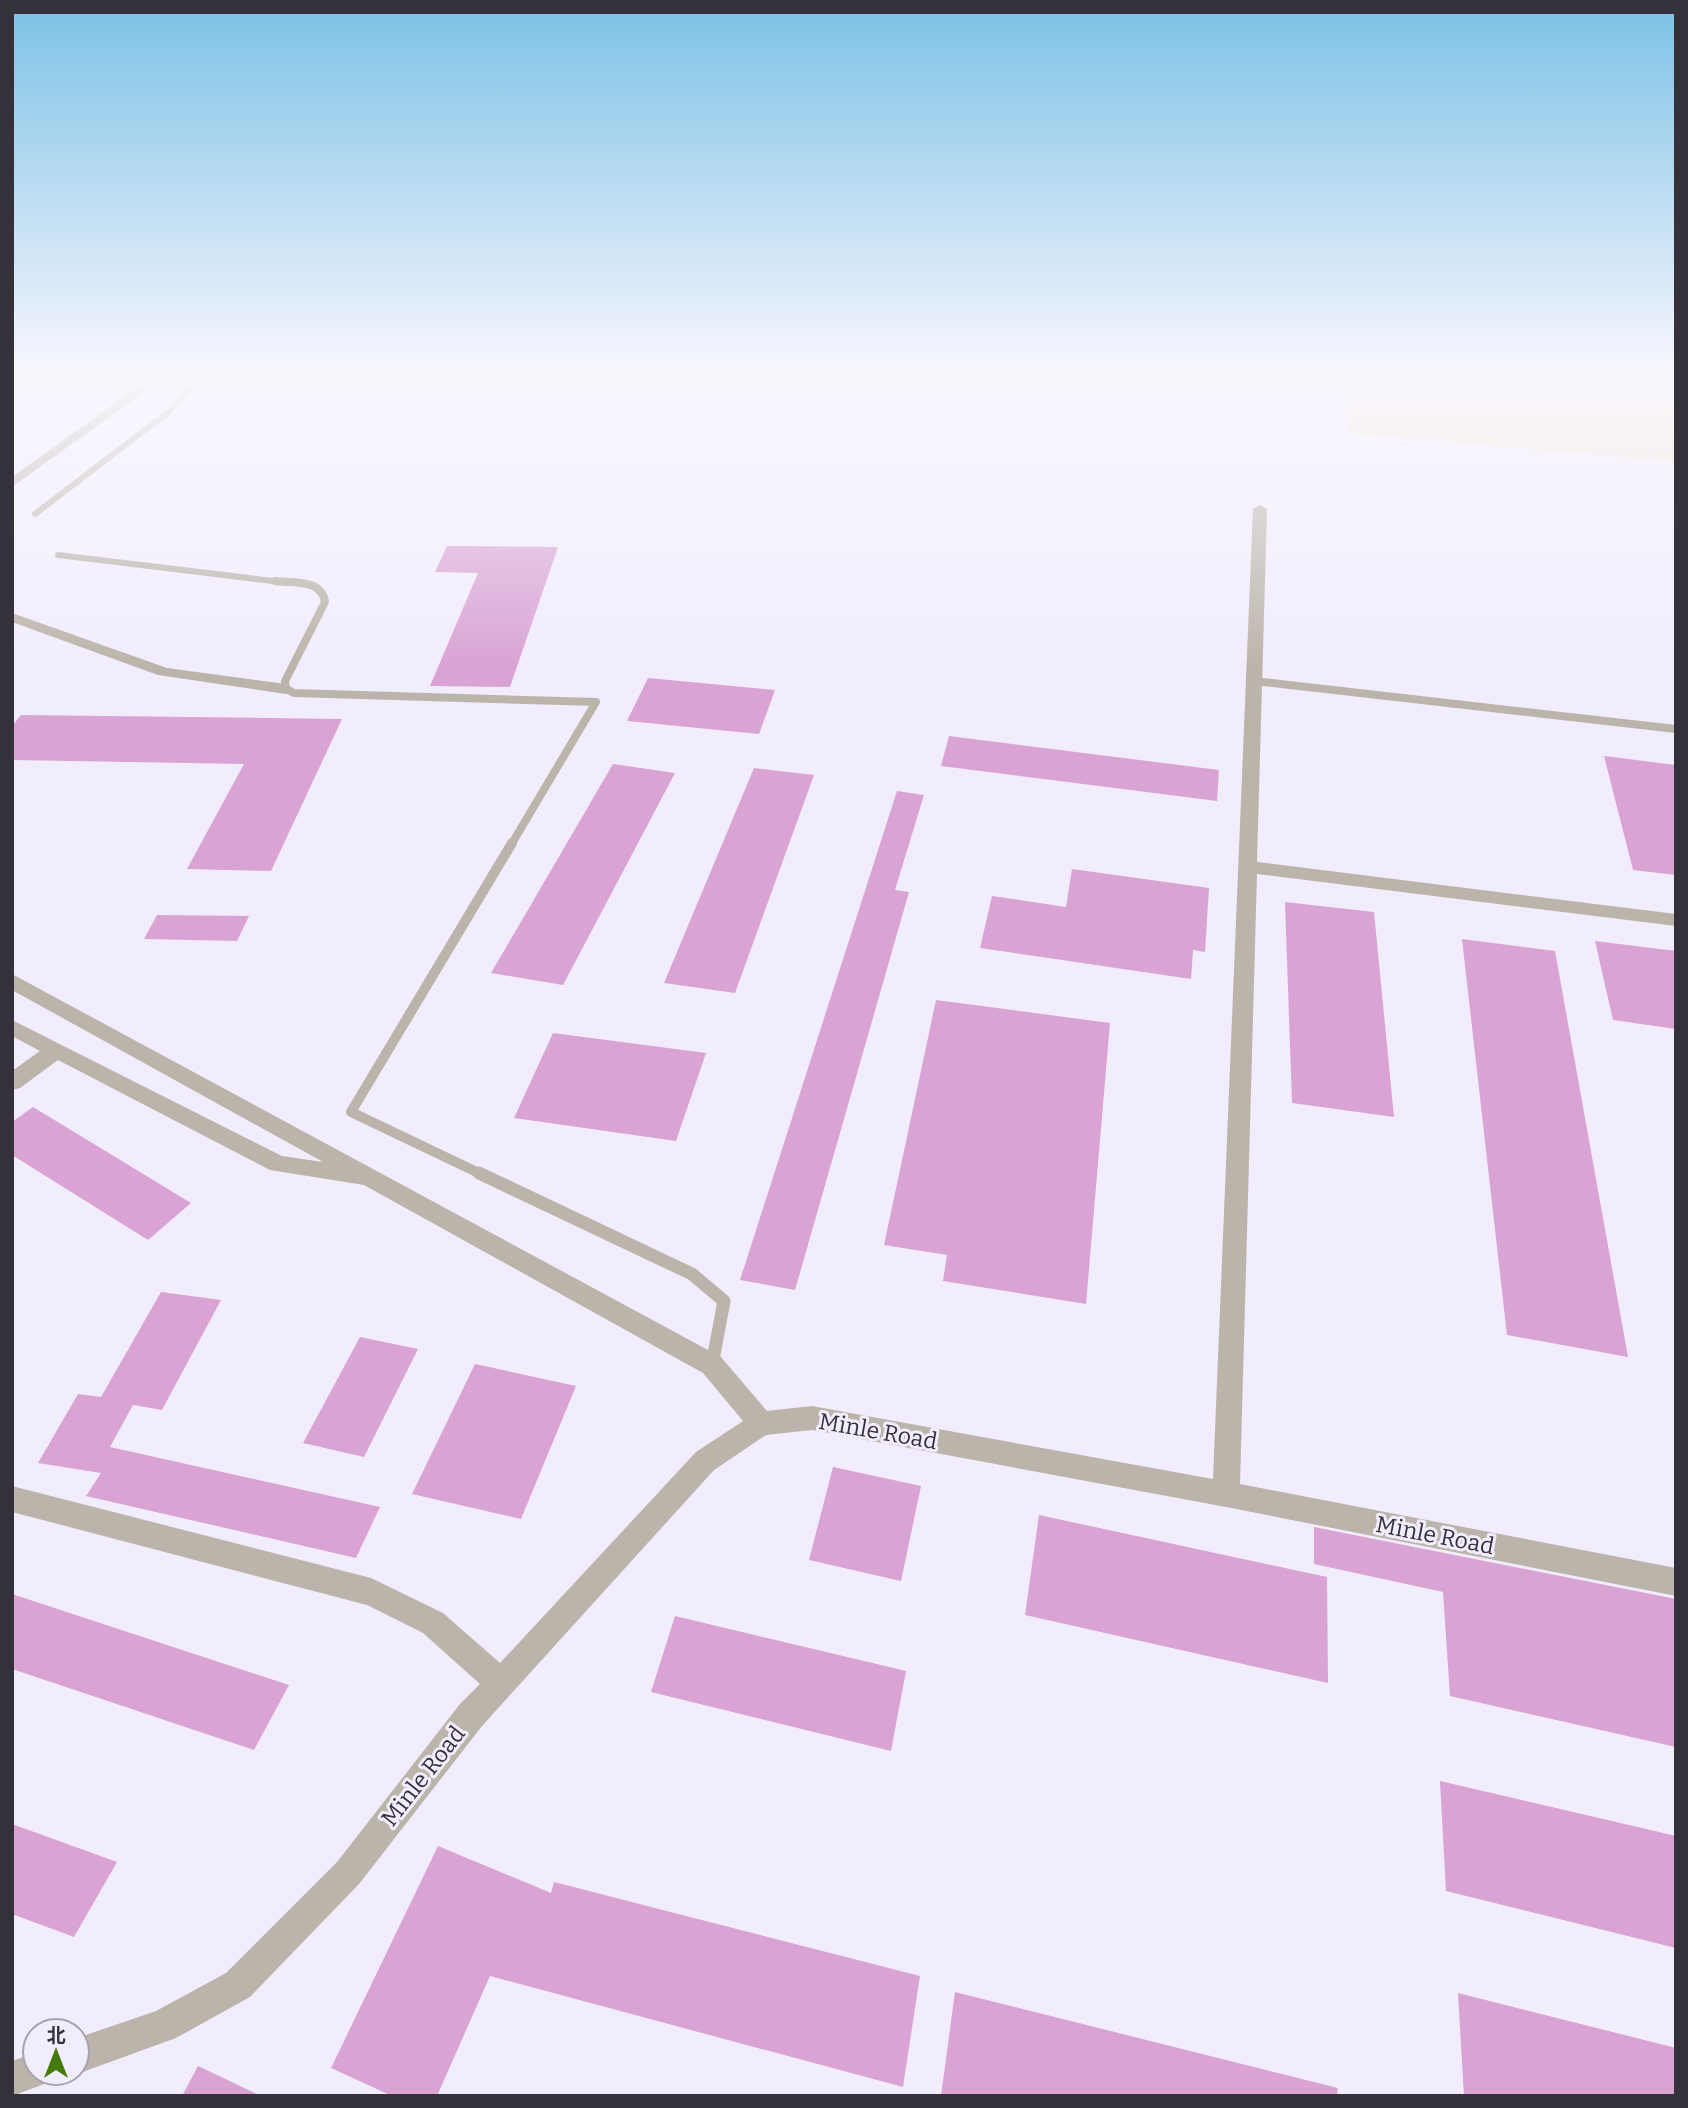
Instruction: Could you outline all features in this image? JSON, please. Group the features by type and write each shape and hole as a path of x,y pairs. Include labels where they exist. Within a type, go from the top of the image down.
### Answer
{"street":[{"path":"12,483 28,471"},
{"path":"1226,1494 1260,509"},
{"path":"12,617 164,672 286,689"},
{"path":"1248,867 1676,920"},
{"path":"12,981 712,1365 761,1424"},
{"path":"12,1027 278,1164 376,1180"},
{"path":"12,1082 55,1051"},
{"name":"Minle Road","path":"91,2051 164,2025 238,1985 348,1872 471,1715 705,1461 761,1424 812,1418 1226,1494 1676,1582"},
{"path":"12,1499 371,1592 433,1623 501,1684"}],"lane":[{"path":"36,514 91,471"},
{"path":"58,555 317,586 324,593 325,602 285,681 286,689 299,693 596,702 351,1112 692,1274 724,1301 712,1365"},
{"path":"1254,681 1676,730"}],"building":[{"path":"447,546 558,547 510,687 430,686 478,573 435,572"},
{"path":"648,678 775,690 759,734 627,721"},
{"path":"21,715 342,719 271,871 187,869 244,764 12,760 12,726"},
{"path":"949,736 1219,770 1217,801 941,766"},
{"path":"1604,756 1676,765 1676,875 1633,870"},
{"path":"613,764 675,773 563,985 491,973"},
{"path":"754,768 814,775 735,993 664,983"},
{"path":"897,791 924,795 895,890 909,892 795,1290 740,1280"},
{"path":"1072,869 1209,888 1205,952 1193,950 1191,979 980,948 992,896 1066,907"},
{"path":"1285,902 1374,912 1394,1117 1292,1103"},
{"path":"157,915 249,916 237,941 144,939"},
{"path":"1462,939 1555,951 1628,1357 1507,1335"},
{"path":"1595,941 1676,951 1676,1029 1613,1020"},
{"path":"936,1000 1110,1023 1086,1304 943,1281 947,1255 884,1245"},
{"path":"553,1033 706,1053 676,1141 514,1118"},
{"path":"33,1107 191,1203 148,1240 12,1155 12,1122"},
{"path":"161,1292 221,1300 162,1410 133,1405 110,1447 380,1507 356,1558 86,1496 101,1473 38,1463 78,1394 101,1397"},
{"path":"360,1337 418,1349 364,1457 303,1443"},
{"path":"475,1364 576,1386 521,1519 412,1494"},
{"path":"833,1467 921,1486 901,1581 809,1560"},
{"path":"1039,1515 1327,1577 1328,1683 1025,1615"},
{"path":"1314,1527 1676,1599 1676,1747 1450,1696 1443,1592 1314,1564"},
{"path":"12,1594 289,1685 254,1750 12,1669"},
{"path":"675,1616 906,1671 891,1751 651,1692"},
{"path":"1440,1781 1676,1836 1676,1948 1446,1891"},
{"path":"12,1824 117,1862 74,1937 12,1914"},
{"path":"438,1846 551,1893 554,1882 920,1976 903,2087 490,1976 437,2096 392,2096 331,2068"},
{"path":"955,1992 1338,2088 1337,2096 941,2096"},
{"path":"1458,1993 1676,2048 1676,2096 1464,2096"},
{"path":"198,2066 261,2096 182,2096"}]}
